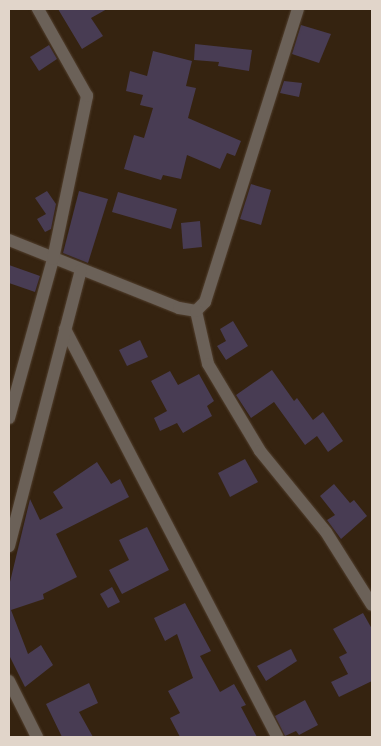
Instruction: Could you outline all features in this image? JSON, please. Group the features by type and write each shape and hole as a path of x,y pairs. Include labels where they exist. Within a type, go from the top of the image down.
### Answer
{"street":[{"path":"9,418 52,259 87,96 38,9"},
{"path":"196,311 205,302 298,9"},
{"path":"9,240 52,259 178,308 196,311"},
{"path":"9,546 81,270"},
{"path":"196,311 208,364 260,451 326,532 372,605"},
{"path":"66,329 276,737"},
{"path":"9,681 37,737"}],"building":[{"path":"58,9 107,9 91,18 103,36 82,49"},
{"path":"301,25 331,34 319,63 292,54"},
{"path":"195,44 252,50 249,71 218,66 219,62 194,60"},
{"path":"49,45 57,59 39,71 30,57"},
{"path":"153,51 192,61 186,86 196,88 188,118 241,141 235,156 227,153 220,169 187,155 181,179 163,175 161,180 124,169 134,135 144,138 153,108 140,105 143,95 126,91 130,71 147,76"},
{"path":"284,81 302,83 299,97 280,93"},
{"path":"251,184 271,190 261,225 240,219"},
{"path":"47,191 56,204 51,229 45,232 37,219 46,214 35,198"},
{"path":"79,191 108,199 88,263 63,253"},
{"path":"118,192 177,209 171,229 112,212"},
{"path":"200,221 202,247 183,249 181,223"},
{"path":"9,265 40,276 35,292 9,283"},
{"path":"233,321 248,346 226,360 217,346 226,341 220,329"},
{"path":"140,340 148,357 127,366 119,350"},
{"path":"272,370 294,401 297,398 313,420 323,412 343,441 328,452 317,436 305,445 274,402 251,418 236,395"},
{"path":"170,371 178,385 199,374 214,401 207,406 212,416 183,433 177,423 160,431 154,418 167,411 151,381"},
{"path":"245,459 258,482 230,497 218,473"},
{"path":"97,462 111,484 120,479 129,497 56,534 77,577 43,594 44,599 11,610 28,654 41,645 53,665 25,687 9,655 9,586 30,499 40,520 63,508 53,492"},
{"path":"334,484 350,503 354,500 367,516 341,539 327,520 335,515 320,496"},
{"path":"147,527 169,570 122,594 109,570 129,560 119,540"},
{"path":"112,587 120,602 108,608 100,594"},
{"path":"185,603 211,651 200,656 220,692 234,684 246,705 241,707 257,737 180,737 170,718 180,713 168,691 193,678 177,634 165,641 154,618"},
{"path":"363,613 372,629 372,681 339,697 331,682 348,674 339,657 347,653 333,629"},
{"path":"291,649 297,661 266,681 257,666"},
{"path":"89,683 98,703 79,712 93,737 62,737 46,704"},
{"path":"305,700 318,725 299,735 296,731 285,736 275,716"}]}
